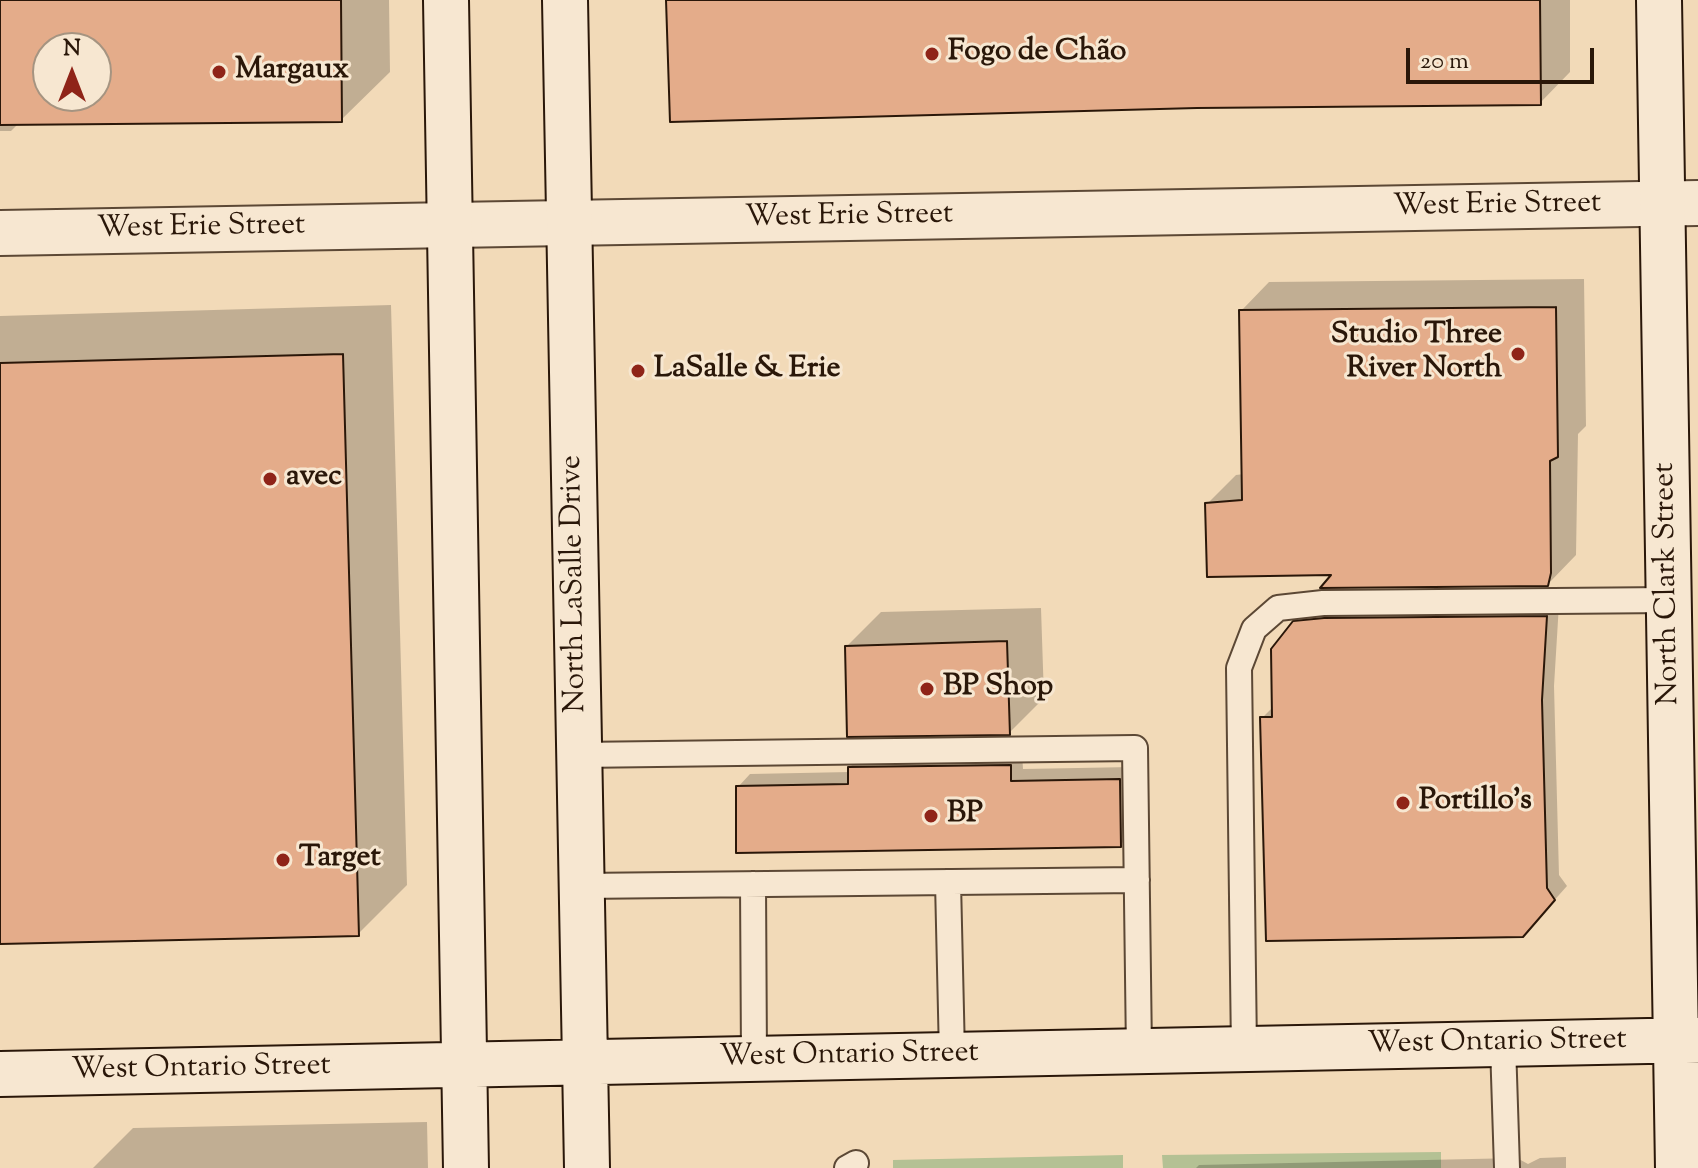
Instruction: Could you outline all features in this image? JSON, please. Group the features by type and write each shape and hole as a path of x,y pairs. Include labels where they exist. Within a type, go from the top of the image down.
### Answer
{"main road":[{"path":"446,0 466,1168"},
{"name":"North LaSalle Drive","path":"565,0 587,1168"},
{"name":"North Clark Street","path":"1659,0 1680,203 1669,600 1687,1040 1678,1168"},
{"name":"West Erie Street","path":"0,233 1680,203"},
{"name":"West Ontario Street","path":"0,1074 1687,1040"}],"lane":[{"path":"1244,1050 1239,668 1254,629 1278,608 1323,603 1669,600"},
{"path":"578,755 1135,748 1139,1052"},
{"path":"581,886 1137,880"},
{"path":"948,882 952,1055"},
{"path":"753,884 754,1059"},
{"path":"1503,1045 1507,1168"}],"green space":[{"path":"1441,1152 1441,1168 1163,1168 1162,1155"},
{"path":"1123,1155 1123,1168 893,1168 893,1160"}],"building":[{"name":"Margaux","path":"0,0 341,0 342,122 0,125"},
{"name":"Fogo de Chão","path":"666,0 1540,0 1541,105 1197,108 670,122"},
{"path":"1556,307 1558,457 1550,461 1551,573 1548,586 1320,588 1331,575 1207,577 1205,503 1242,500 1239,310"},
{"path":"343,354 359,936 0,944 0,363"},
{"name":"Portillo's","path":"1547,616 1542,700 1547,888 1555,900 1523,937 1266,941 1260,717 1272,717 1271,649 1293,621"},
{"name":"BP Shop","path":"1007,641 1010,735 847,737 845,646"},
{"name":"BP","path":"1011,765 1011,781 1120,779 1121,847 736,853 736,786 848,784 848,767"}],"place":[{"name":"Fogo de Chão","path":"932,54"},
{"name":"Margaux","path":"219,72"},
{"name":"Studio Three River North","path":"1518,354"},
{"name":"LaSalle & Erie","path":"638,371"},
{"name":"avec","path":"270,479"},
{"name":"BP Shop","path":"927,689"},
{"name":"Portillo's","path":"1403,803"},
{"name":"BP","path":"931,816"},
{"name":"Target","path":"283,860"}]}
